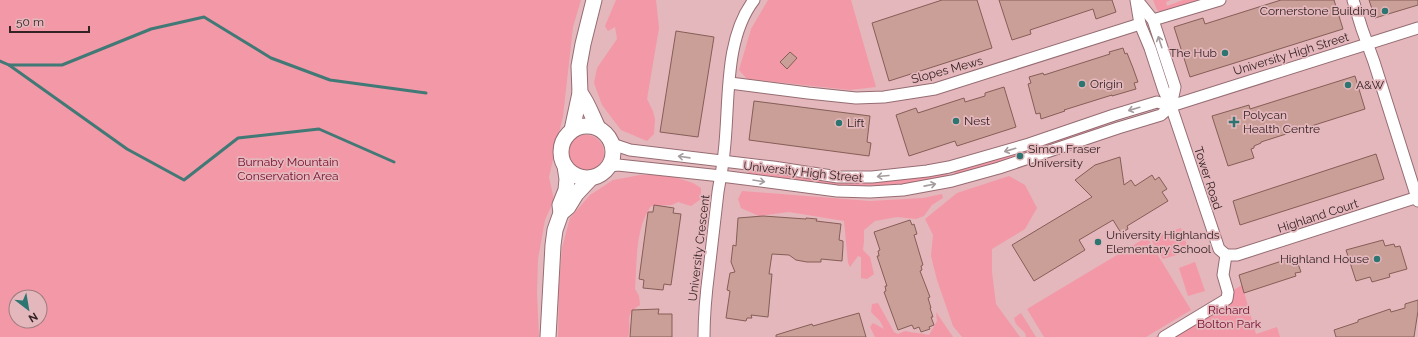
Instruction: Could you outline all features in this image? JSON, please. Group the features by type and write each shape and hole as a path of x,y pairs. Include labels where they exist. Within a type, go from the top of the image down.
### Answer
{"street":[{"path":"572,130 580,93 579,66 582,44 594,0"},
{"name":"University Crescent","path":"704,337 705,304 723,162 734,50 739,31 749,7 754,0"},
{"name":"Tower Road","path":"1137,0 1153,20 1175,88 1171,106"},
{"name":"Tower Road","path":"1137,0 1140,24 1150,48 1164,91 1171,106 1219,249 1226,255"},
{"path":"1153,20 1220,0"},
{"path":"1353,0 1418,198"},
{"name":"Slopes Mews","path":"730,83 856,98 884,97 934,89 1140,24"},
{"name":"University High Street","path":"610,166 618,165 721,176 838,191 870,192 903,190 952,181 1000,168 1161,115 1171,106 1418,28"},
{"path":"580,93 585,98 588,108 598,128"},
{"name":"University High Street","path":"612,144 630,150 773,167 838,177 872,177 950,167 1028,144 1157,102 1171,106"},
{"path":"548,337 553,244 555,230 561,213 560,205 566,190 567,179 565,166 562,159 562,144 566,136 572,130 589,126 598,128 604,132 612,144 614,152 613,159 610,166 599,176 584,178 576,176 565,166"},
{"path":"561,213 568,207 576,194 591,178"},
{"name":"Highland Court","path":"1226,255 1237,255 1418,198"},
{"path":"1164,337 1227,299 1228,292 1222,275 1226,255"}],"green space":[{"name":"Burnaby Mountain Conservation Area","path":"0,0 581,0 573,27 563,116 549,177 554,200 545,220 538,259 537,293 539,337 0,337"},
{"path":"616,0 656,0 659,28 647,99 655,119 654,134 647,141 621,130 602,105 594,83 597,68 617,39 615,27 608,31 605,26"},
{"path":"768,0 851,0 876,87 850,90 747,79 739,70 751,29"},
{"path":"1153,0 1171,0 1166,2 1167,6 1183,0 1209,0 1161,12 1157,10"},
{"path":"1152,109 1107,124 1072,139 955,176 954,170"},
{"path":"589,135 599,140 603,146 603,160 599,166 593,170 583,171 573,166 569,160 568,150 573,140 579,136"},
{"path":"748,169 828,179 947,172 948,178 909,184 860,186 837,185 748,174"},
{"path":"640,175 668,175 693,183 701,188 701,199 691,206 678,202 672,205 651,206 646,215 639,235 637,257 635,289 639,296 640,305 631,312 628,337 558,337 559,286 562,248 570,218 590,195 613,180"},
{"path":"1009,176 1025,185 1037,208 1025,229 992,249 992,272 996,304 1020,337 962,337 953,326 937,280 931,256 933,235 925,219 957,193"},
{"path":"742,191 870,201 923,198 942,194 943,198 932,205 924,216 916,219 897,217 875,221 864,230 863,250 870,257 874,274 867,279 861,278 861,257 858,256 850,267 848,263 844,221 789,212 759,216 741,208 738,199"},
{"path":"1181,228 1189,251 1163,259 1150,238"},
{"path":"1147,237 1191,310 1146,337 1044,337 1027,309"},
{"path":"1195,262 1205,291 1188,296 1179,268"},
{"name":"Richard Bolton Park","path":"1242,285 1256,334 1277,327 1280,337 1155,337"},
{"path":"878,303 894,332 898,334 905,331 929,335 937,321 936,312 953,337 875,337 870,327 873,323 884,329 880,321 871,312 872,304"},
{"path":"1021,313 1036,337 1026,337 1025,333 1016,324 1014,318"}],"building":[{"path":"942,0 977,0 992,48 889,81 872,23"},
{"path":"999,0 1112,0 1116,12 1096,19 1093,9 1030,30 1031,34 1012,40"},
{"name":"The Hub","path":"1281,0 1334,0 1343,29 1190,77 1174,27 1203,18 1205,24"},
{"name":"Cornerstone Building","path":"1369,0 1418,0 1418,5 1375,18"},
{"path":"676,31 714,37 698,137 660,132"},
{"name":"Origin","path":"1123,48 1125,54 1127,53 1138,82 1134,83 1136,89 1064,110 1065,111 1041,119 1040,113 1036,114 1028,84 1031,83 1029,77 1043,73 1044,75 1110,54 1109,52"},
{"path":"790,52 797,58 787,69 780,62"},
{"path":"1355,76 1365,109 1261,142 1251,149 1254,158 1228,166 1212,116 1249,105 1250,109"},
{"name":"Nest","path":"1004,87 1016,127 957,146 955,141 909,156 896,115 916,108 918,113 964,98 965,102 985,96 985,93"},
{"name":"Lift","path":"754,101 870,116 867,142 871,143 869,156 749,140"},
{"path":"1376,154 1384,179 1240,225 1233,201"},
{"path":"1120,157 1124,185 1131,180 1135,186 1152,175 1155,180 1159,177 1167,189 1162,192 1168,201 1127,226 1128,229 1121,233 1113,220 1079,240 1085,250 1034,281 1012,245 1092,197 1075,180 1095,165"},
{"path":"654,205 674,208 673,213 681,214 671,285 664,284 663,290 643,288 644,280 639,279 648,212 653,212"},
{"path":"763,216 817,219 816,221 841,224 839,240 843,241 842,261 821,259 821,262 807,262 796,260 789,255 772,254 769,274 772,274 768,317 751,315 752,318 747,318 746,321 726,318 730,291 727,290 730,273 735,272 731,262 733,245 736,246 738,218"},
{"path":"910,220 912,225 914,224 917,234 914,235 923,265 921,266 922,270 920,271 930,297 928,298 934,325 929,327 930,329 921,332 919,327 914,329 912,325 898,330 884,292 886,291 885,286 887,286 877,256 879,256 878,251 880,250 874,232"},
{"name":"Highland House","path":"1383,240 1385,246 1394,244 1395,247 1400,246 1407,269 1389,274 1390,277 1372,282 1370,277 1356,281 1346,250"},
{"path":"1291,258 1292,263 1297,261 1301,272 1295,273 1296,276 1244,293 1239,275"},
{"path":"1418,300 1414,337 1336,337 1334,330 1390,309 1391,312 1405,308 1405,304"},
{"path":"659,309 658,314 672,314 672,337 630,337 632,310"},
{"path":"859,313 866,337 776,337 776,335 812,324 813,326"}],"waterway":[{"path":"0,61 9,65 62,65 151,29 204,17 271,58 330,80 426,93"},
{"path":"9,65 127,149 184,180 238,138 319,129 394,162"}],"place":[{"name":"Cornerstone Building","path":"1385,11"},
{"name":"The Hub","path":"1225,53"},
{"name":"Origin","path":"1082,84"},
{"name":"A&W","path":"1348,85"},
{"name":"Nest","path":"956,121"},
{"name":"Polycan Health Centre","path":"1234,122"},
{"name":"Lift","path":"839,123"},
{"name":"Simon Fraser University","path":"1020,156"},
{"name":"University Highlands Elementary School","path":"1098,242"},
{"name":"Highland House","path":"1377,259"}]}
